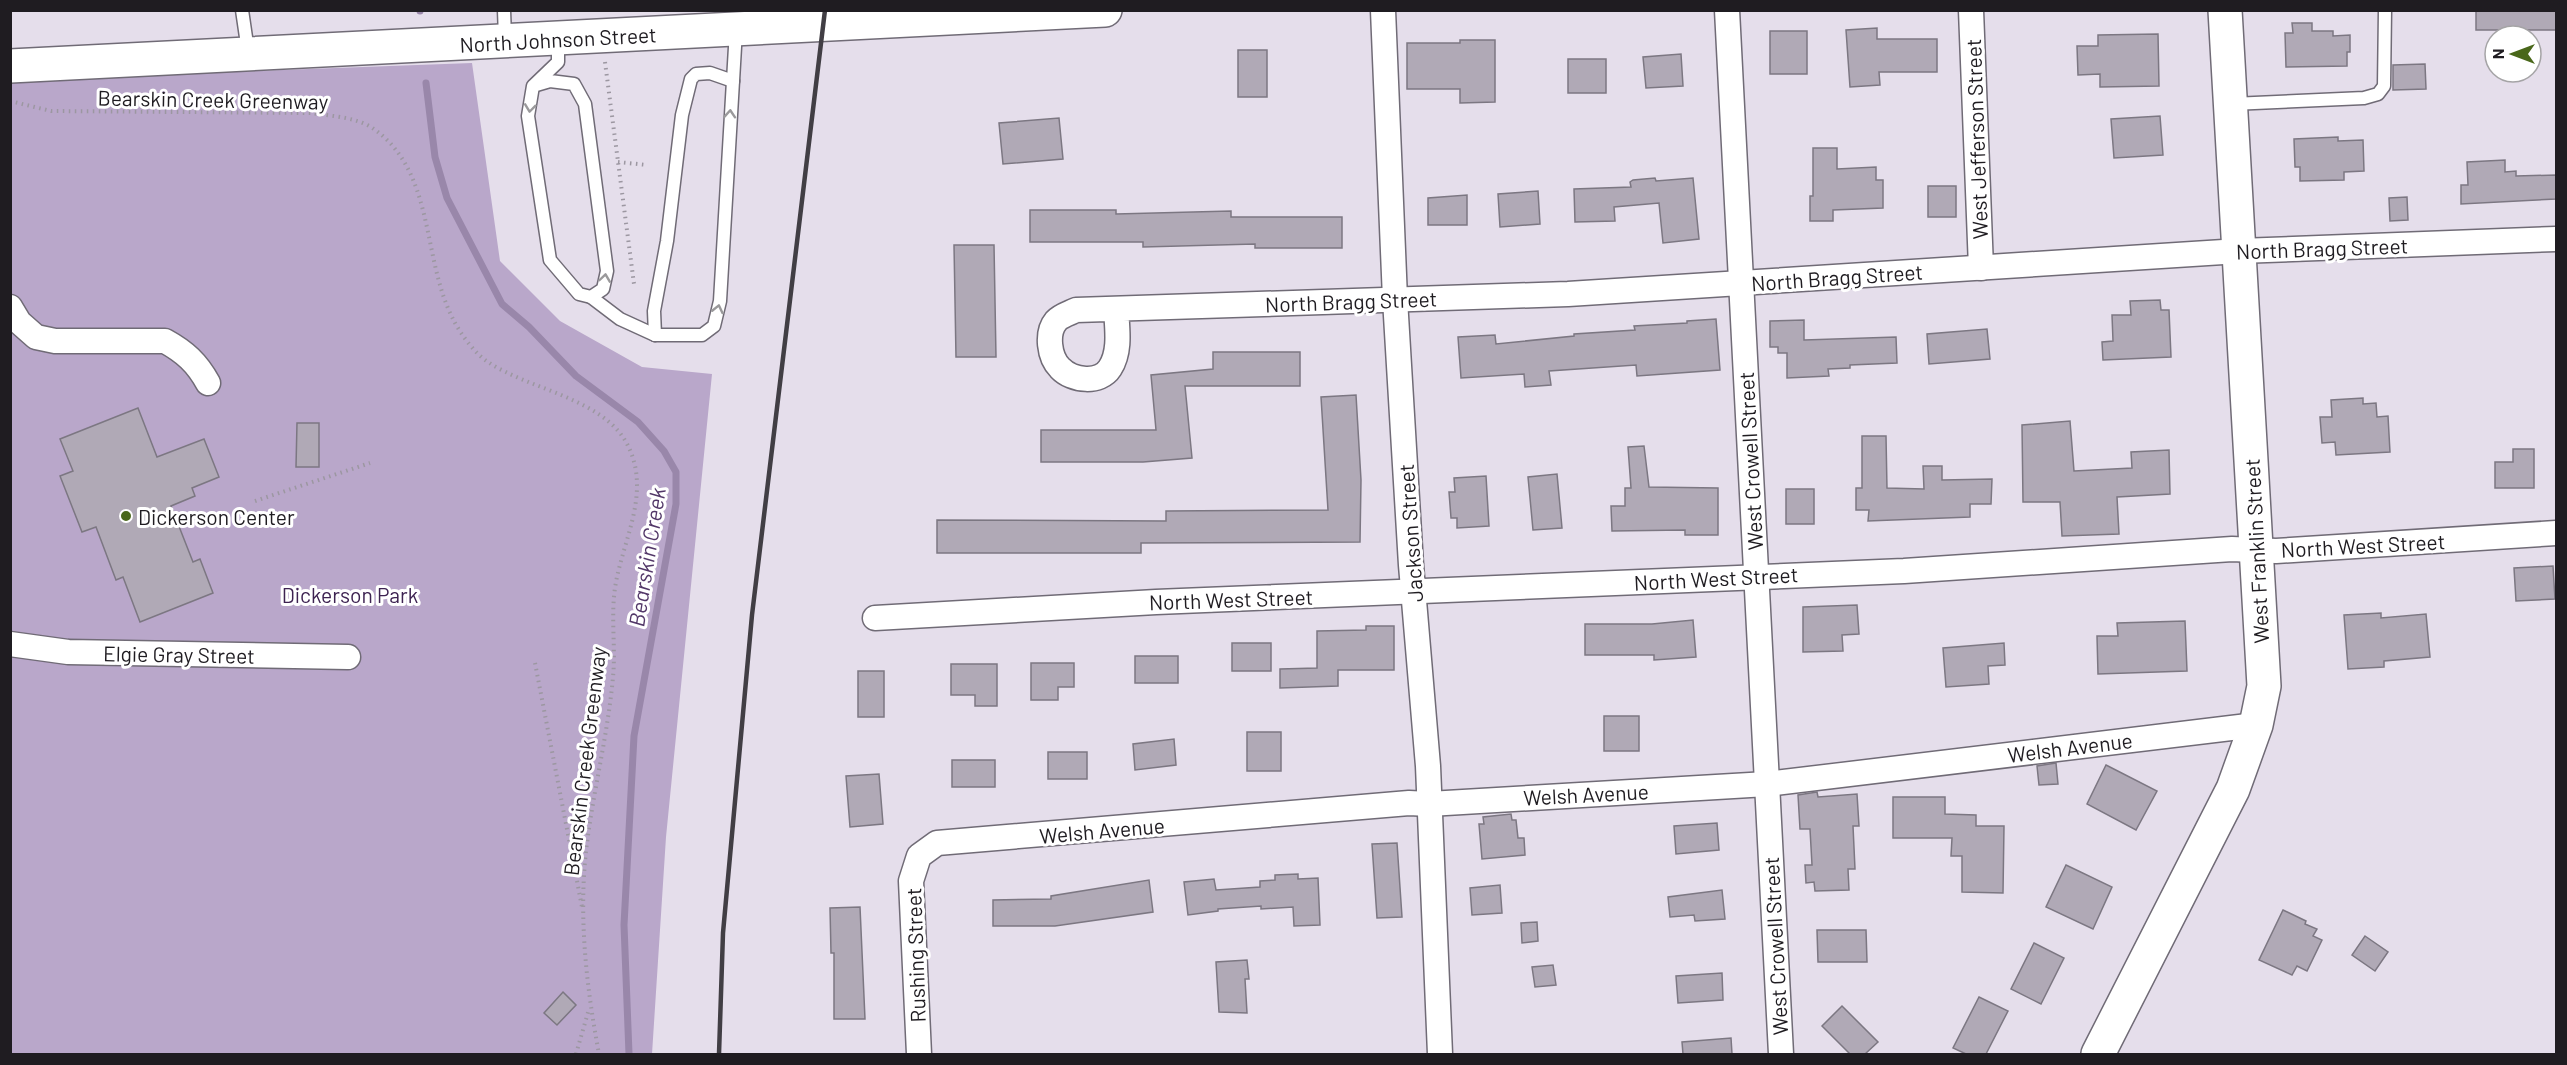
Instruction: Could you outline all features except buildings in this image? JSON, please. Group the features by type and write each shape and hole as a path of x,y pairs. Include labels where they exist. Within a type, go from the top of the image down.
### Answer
{"main road":[{"name":"North Johnson Street","path":"10,66 249,55 505,26 558,40 1105,10"},
{"name":"West Franklin Street","path":"2098,1054 2233,789 2256,725 2264,686 2225,10"}],"street":[{"name":"Jackson Street","path":"1383,10 1395,299 1429,804 1440,1054"},
{"name":"West Crowell Street","path":"1727,10 1781,1054"},
{"name":"West Jefferson Street","path":"1971,10 1981,268"},
{"name":"North Bragg Street","path":"1116,309 1568,294 2239,252 2556,239"},
{"path":"10,307 19,322 36,337 55,341 165,341 181,350 198,365 208,383"},
{"name":"North West Street","path":"875,618 1156,602 1904,571 2232,549 2276,551 2556,533"},
{"name":"Elgie Gray Street","path":"10,644 68,652 348,657"},
{"name":"Welsh Avenue","path":"919,856 937,843 1409,803 1429,804 1767,784 2256,725"},
{"name":"Rushing Street","path":"919,856 911,880 919,1054"}],"lane":[{"path":"242,10 249,55"},
{"path":"2231,104 2364,98 2378,94 2384,86 2385,10"},
{"path":"558,40 558,62 533,86 528,116 550,260 579,294 591,297 620,319 655,335 702,335 714,326 720,301 736,29"},
{"path":"655,335 654,311 668,241 682,115 691,79 696,74 710,73 733,81"},
{"path":"533,86 550,81 574,84 585,104 607,271 603,289 591,297"}],"path":[{"path":"603,38 634,284"},
{"name":"Bearskin Creek Greenway","path":"10,102 51,111 311,113 347,118 370,127 393,147 409,171 421,201 442,288 453,319 468,340 486,361 591,409 611,422 626,442 636,469 638,497 615,584 613,674 607,733 587,844 583,914 590,1006 599,1054"},
{"path":"618,162 647,165"},
{"path":"255,501 370,462"},
{"path":"535,663 583,914"},
{"path":"576,1054 590,1006"}],"green space":[{"name":"Dickerson Park","path":"472,63 500,261 560,321 642,367 712,374 666,837 652,1054 11,1054 10,80"}],"waterway":[{"name":"Bearskin Creek","path":"426,83 435,157 447,198 502,304 529,327 576,376 638,422 664,451 676,472 676,504 634,736 624,925 629,1054"}],"railway":[{"path":"719,1054 723,933 752,615 825,10"}],"place":[{"name":"Dickerson Center","path":"126,516"}]}
